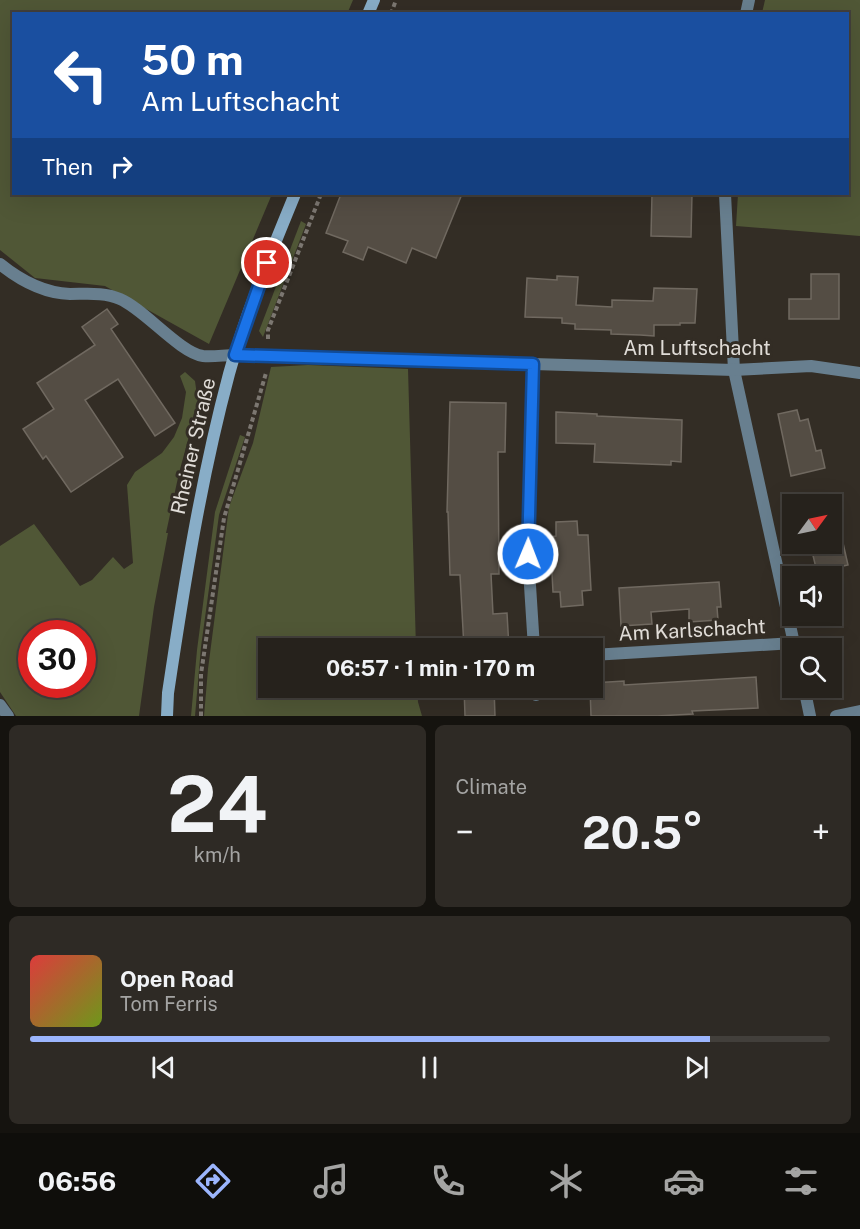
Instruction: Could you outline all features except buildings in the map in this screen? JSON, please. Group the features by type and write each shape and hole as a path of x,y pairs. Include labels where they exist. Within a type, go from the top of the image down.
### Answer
{"main road":[{"name":"Rheiner Straße","path":"167,716 168,693 195,522 235,355 260,282 295,195"},
{"path":"158,716 168,693"}],"street":[{"name":"Am Karlschacht","path":"725,195 734,370 793,638"},
{"name":"Am Luftschacht","path":"0,264 17,278 42,290 68,294 99,293 121,299 183,346 201,356 266,355 734,370 811,366 860,373"},
{"path":"533,364 528,554 533,638"},
{"name":"Am Karlschacht","path":"603,655 782,647"},
{"path":"806,698 810,716"},
{"path":"0,705 8,716"},
{"path":"836,716 860,711"}],"path":[{"path":"201,716 201,674 224,518 267,371 268,330 321,195"}],"green space":[{"path":"0,0 353,0 348,12 12,12 12,195 272,195 209,344 105,286 35,278 0,250"},
{"path":"765,0 860,0 860,236 736,226 738,195 849,195 849,12 762,12"},
{"path":"301,221 306,224 263,337 259,331"},
{"path":"308,365 408,369 416,638 258,638 258,698 418,698 422,716 204,716 229,507 253,443 271,367"},
{"path":"185,372 195,381 198,403 166,533 168,533 154,607 139,716 16,716 0,692 0,546 34,524 80,586 92,580 113,557 124,569 133,563 127,485 135,472 162,453 174,437 182,418 186,392 180,376"},
{"path":"240,435 245,437 219,515 201,647 195,716 191,716 215,512"}],"route":[{"path":"267,263 235,355 533,364 528,554"}]}
